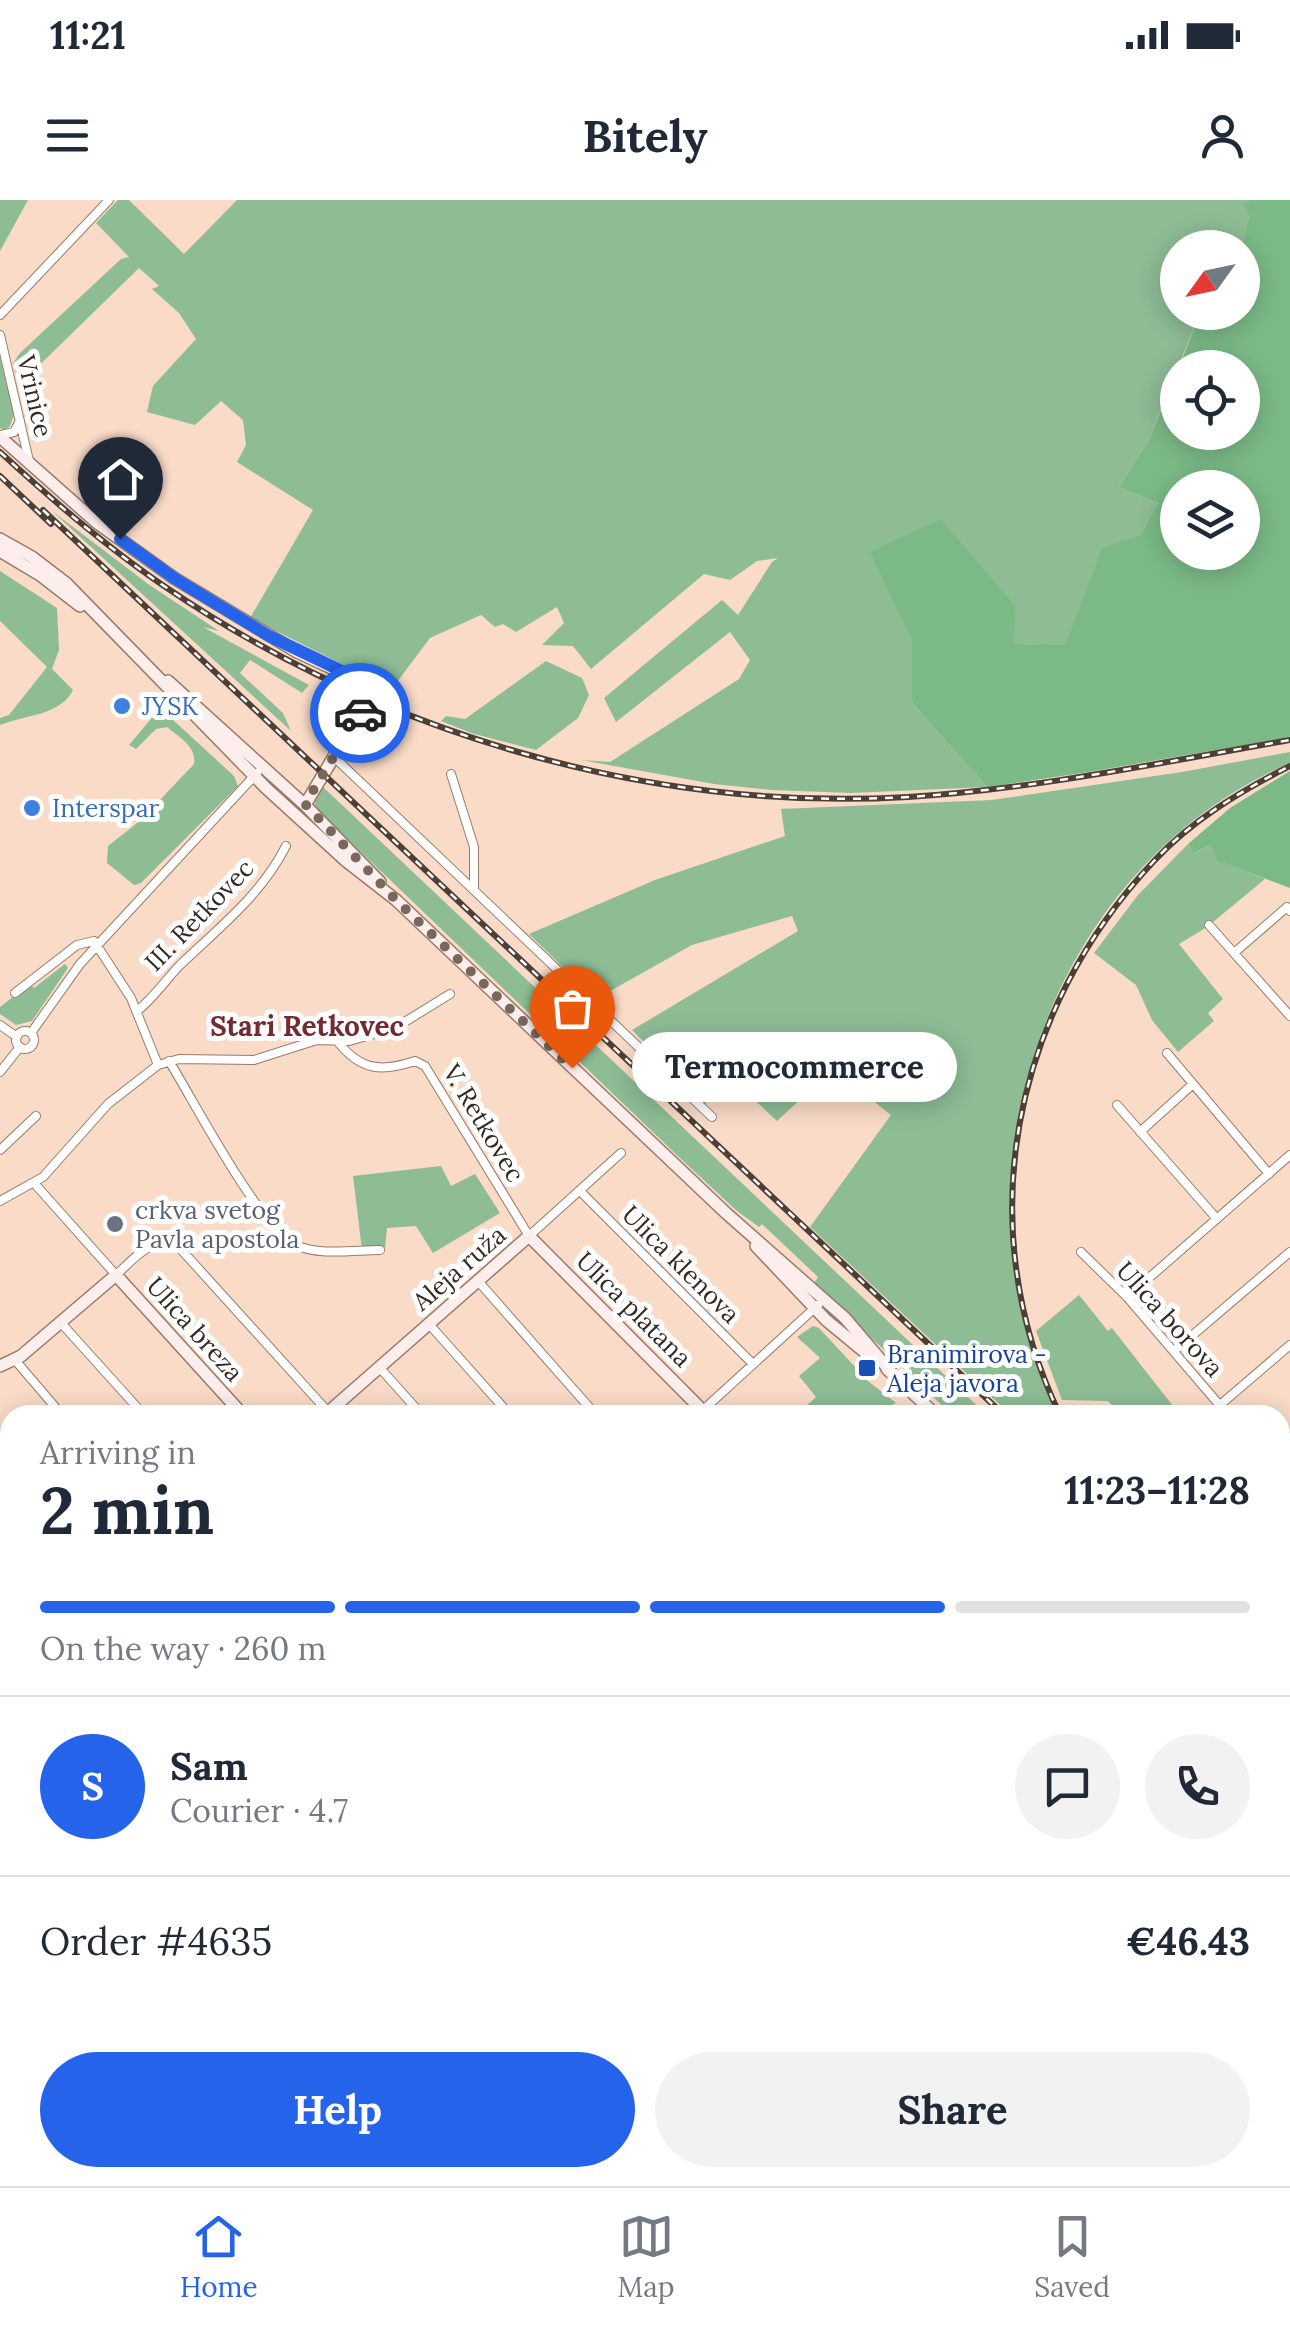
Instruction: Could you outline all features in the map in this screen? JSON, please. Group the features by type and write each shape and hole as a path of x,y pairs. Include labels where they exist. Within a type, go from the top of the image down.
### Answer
{"main road":[{"path":"0,436 96,522 174,578 298,652 372,687 305,804"},
{"path":"0,540 53,572 346,860 396,900"},
{"path":"0,551 92,612"},
{"path":"258,771 305,804 396,900 726,1214 825,1299 890,1372"},
{"path":"726,1214 815,1308 925,1405"},
{"name":"Aleja ruža","path":"338,1405 530,1236"},
{"name":"Ulica platana","path":"530,1236 694,1405"},
{"path":"0,1366 15,1360 62,1324 116,1275"},
{"name":"Ulica breza","path":"116,1275 234,1405"}],"street":[{"path":"0,315 109,200"},
{"name":"Vrinice","path":"0,336 30,465"},
{"path":"0,436 14,432 20,421"},
{"path":"334,757 712,1117"},
{"path":"20,1047 32,1045 30,1033 73,972 258,771"},
{"path":"452,774 474,847 474,890"},
{"name":"III. Retkovec","path":"137,1010 250,900 286,846"},
{"path":"1234,952 1287,907 1290,911"},
{"path":"1209,924 1290,1016"},
{"path":"15,993 90,940 98,946 137,1010 158,1064"},
{"path":"0,1201 34,1183 60,1160 108,1104 158,1064 254,1060 316,1040 338,1042 394,1028 450,994"},
{"path":"0,1025 17,1037 20,1047"},
{"path":"17,1037 23,1032 30,1033"},
{"name":"V. Retkovec","path":"338,1042 374,1068 389,1070 415,1061 425,1066 530,1236"},
{"path":"0,1072 20,1047"},
{"path":"1167,1053 1268,1174"},
{"path":"169,1061 264,1216 286,1238 309,1249 380,1250"},
{"path":"1140,1132 1193,1084"},
{"path":"1116,1105 1217,1219"},
{"path":"0,1150 36,1116"},
{"name":"Aleja ruža","path":"530,1236 621,1153"},
{"path":"1127,1297 1290,1156"},
{"name":"Ulica breza","path":"34,1183 116,1275"},
{"name":"Ulica klenova","path":"581,1192 754,1364"},
{"path":"116,1275 143,1251 167,1241 188,1256 320,1405"},
{"name":"Ulica borova","path":"1080,1252 1127,1297 1219,1405"},
{"path":"1174,1352 1290,1252"},
{"path":"478,1281 587,1405"},
{"path":"710,1405 825,1299"},
{"path":"62,1324 135,1405"},
{"path":"429,1324 501,1405"},
{"path":"1221,1405 1290,1345"},
{"path":"15,1360 53,1405"},
{"path":"379,1367 413,1405"}],"green space":[{"path":"0,200 28,200 0,251"},
{"path":"118,200 129,200 184,254 237,200 1250,200 1245,204 1249,217 1246,230 1160,230 1160,330 1193,330 1185,350 1160,350 1160,411 1148,441 1119,487 1158,503 1140,535 1102,549 1065,646 1013,644 871,552 912,641 912,703 987,787 851,793 714,784 581,760 610,762 739,679 750,660 730,632 616,722 604,698 722,600 738,615 778,558 757,561 730,580 704,574 591,669 573,646 542,645 564,623 557,607 516,632 503,624 495,627 481,615 430,638 388,694 372,679 250,618 313,510 237,462 246,445 243,420 221,401 195,425 147,412 153,386 196,339 179,313 152,289 159,286 139,268 19,385 13,363 20,353 121,259 129,257 96,223"},
{"path":"1250,200 1290,200 1290,737 987,787 912,703 912,641 870,552 941,519 1015,606 1014,644 1065,645 1102,548 1140,535 1158,503 1119,487 1148,441 1160,412 1160,450 1260,450 1260,350 1186,350 1193,330 1260,330 1260,230 1246,230 1249,217 1244,204"},
{"path":"0,358 14,415 4,430 0,428"},
{"path":"52,511 148,584 219,631 203,627 309,685 302,693 250,660 240,673 283,713 291,731"},
{"path":"0,571 57,608 59,650 52,669 73,690 60,705 0,725 0,718 9,715 47,667 0,621"},
{"path":"546,661 582,678 589,695 578,718 536,750 441,721 446,716 465,719"},
{"path":"160,708 234,776 238,786 141,883 134,885 107,863 108,846 141,820 194,764 190,747 167,727 156,729 136,749 129,745"},
{"path":"1290,752 1290,763 1205,812 1135,876 1079,953 1039,1040 1016,1133 1011,1229 1024,1324 1053,1405 1000,1405 810,1227 891,1115 833,1069 777,1121 732,1079 705,1104 632,1030 798,931 792,916 692,945 596,999 529,934 655,880 785,836 781,809 992,800"},
{"path":"1290,771 1290,888 1218,861 1211,845 1194,853 1188,844 1230,808"},
{"path":"323,787 976,1405 942,1405 814,1283 818,1277 762,1224 759,1227 737,1211 681,1159 315,808"},
{"path":"1188,844 1195,853 1211,845 1219,861 1265,879 1207,927 1179,944 1223,999 1208,1013 1214,1021 1178,1052 1152,1020 1136,985 1094,953 1138,895"},
{"path":"65,964 68,968 32,1021 16,1025 0,1014 0,1007"},
{"path":"441,1166 451,1186 475,1174 500,1213 433,1253 416,1226 387,1228 385,1248 362,1250 353,1176"},
{"path":"1079,1295 1108,1331 1112,1328 1172,1405 1062,1400 1036,1331"},
{"path":"813,1326 819,1328 868,1381 896,1403 807,1405 816,1397 799,1376 820,1358 797,1337"}],"railway":[{"path":"0,452 121,555 247,638 335,683 426,721 519,752 615,776 712,791 810,798 908,797 1052,781 1290,740"},
{"path":"0,476 51,524"},
{"path":"43,510 993,1405"},
{"path":"1056,1405 1032,1343 1016,1270 1012,1196 1020,1124 1038,1053 1067,985 1105,920 1154,861 1184,832 1218,808 1290,766"}],"way so far":[{"path":"360,713 305,804 396,900 572,1068"}],"place":[{"name":"JYSK","path":"122,706"},
{"name":"Interspar","path":"32,808"},
{"name":"Termocommerce","path":"572,1068"},
{"name":"crkva svetog Pavla apostola","path":"115,1224"},
{"name":"Branimirova - Aleja javora","path":"867,1368"}],"district":[{"name":"Stari Retkovec","path":"307,1026"}],"route":[{"path":"120,539 174,578 269,636 369,684 372,690 360,713"}]}
